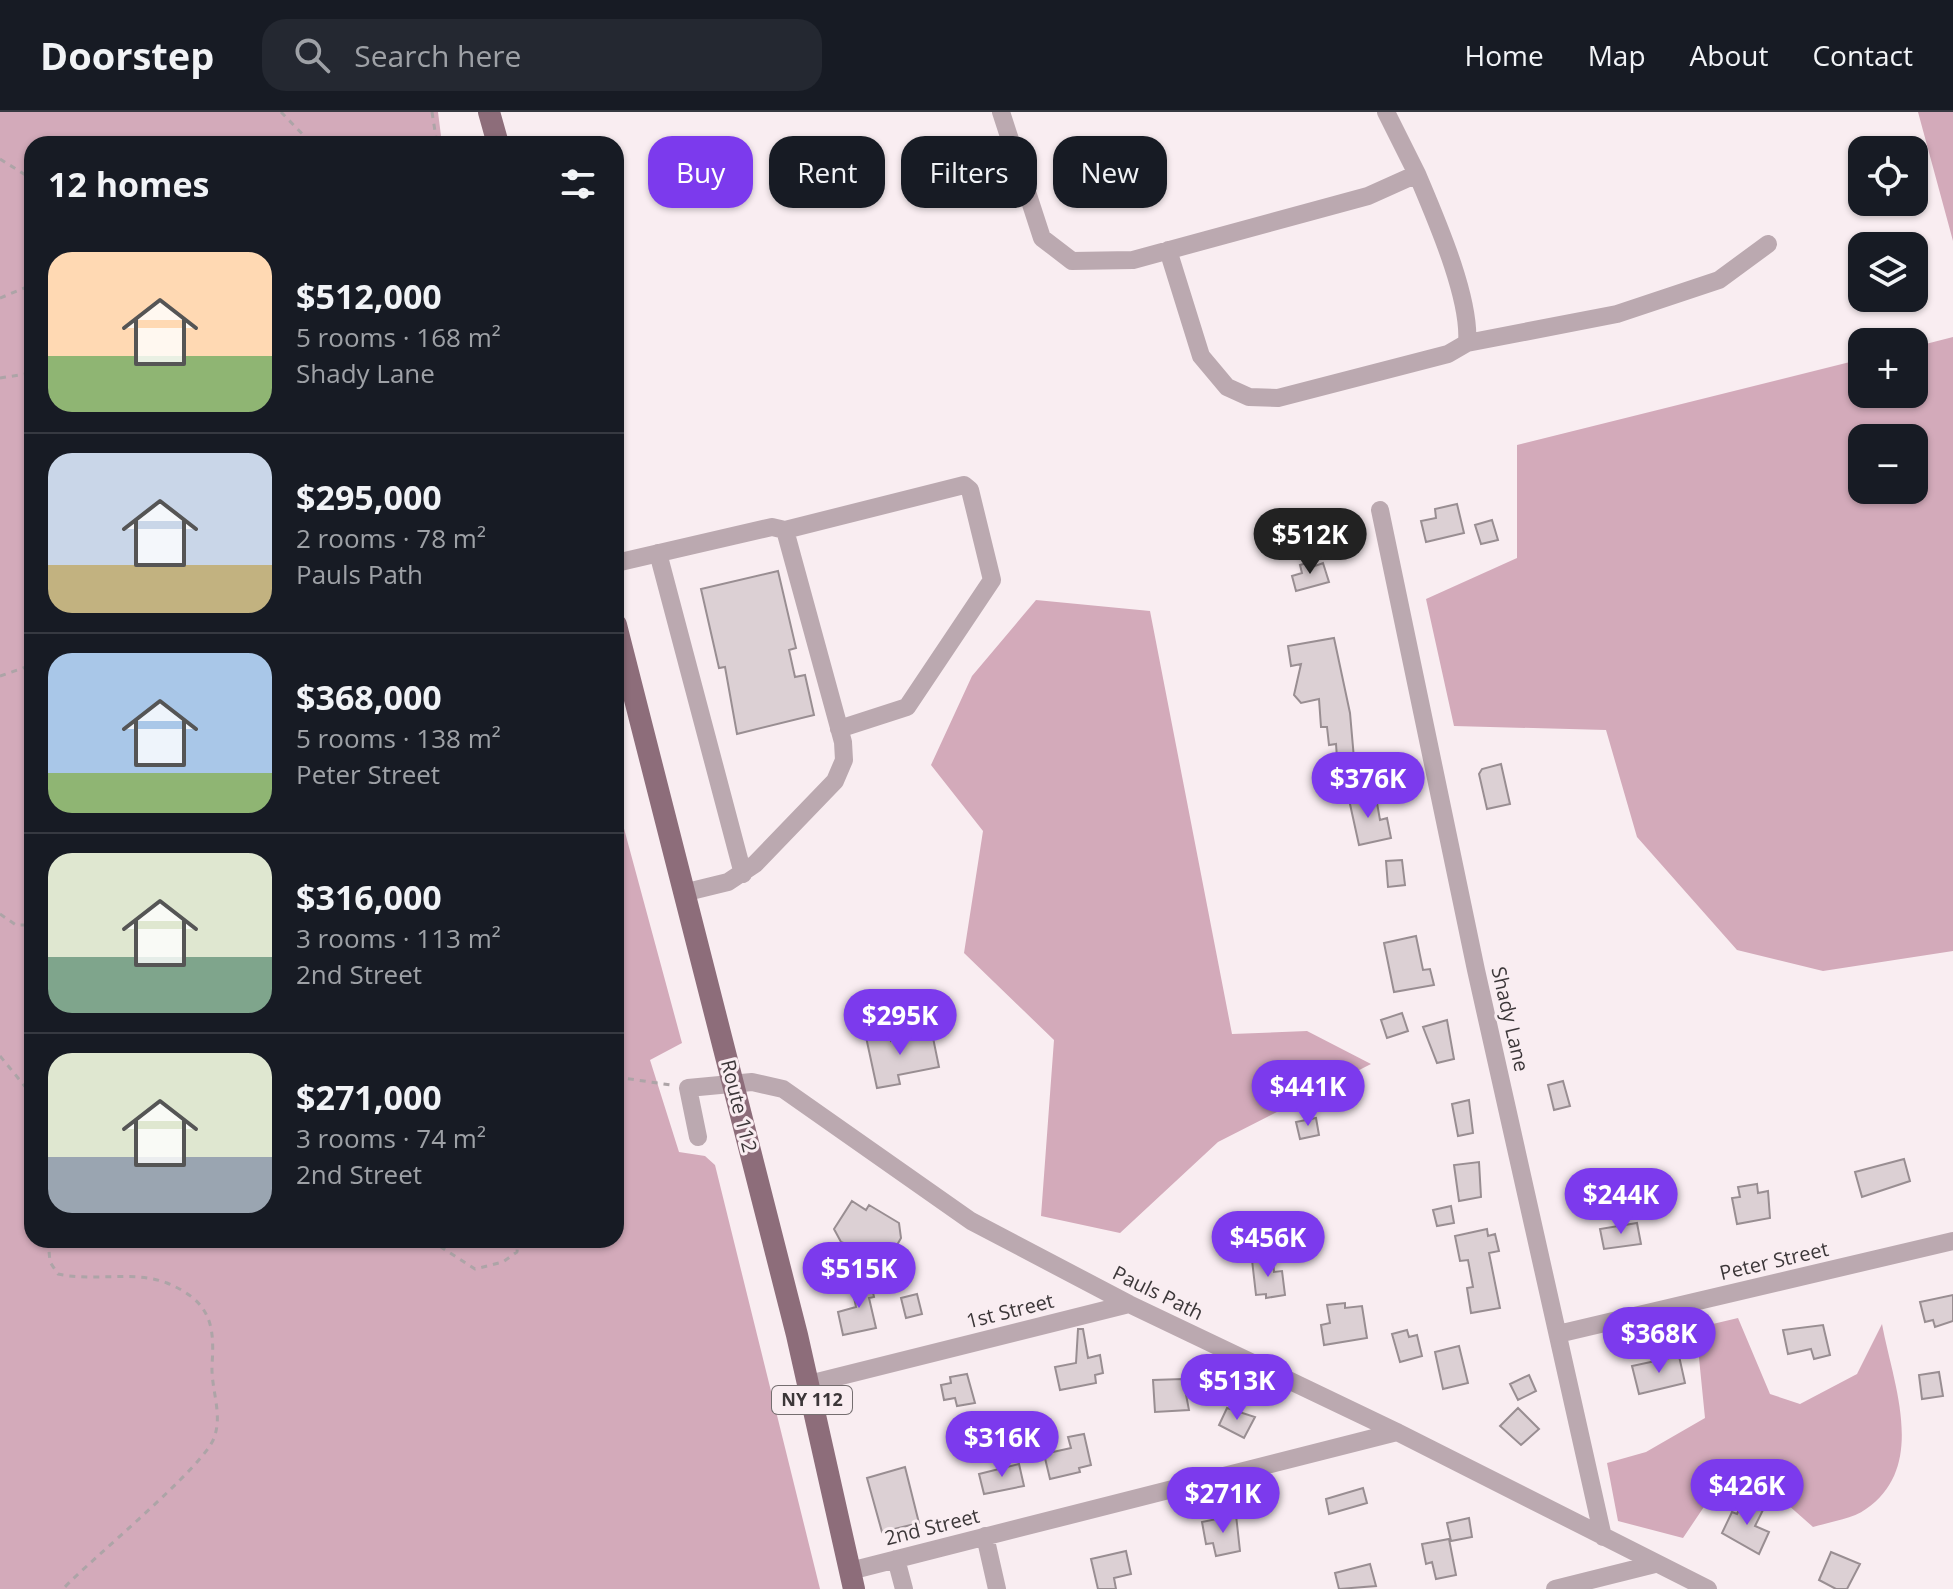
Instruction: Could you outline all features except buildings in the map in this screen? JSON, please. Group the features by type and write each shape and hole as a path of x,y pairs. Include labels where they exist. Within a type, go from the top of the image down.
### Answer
{"main road":[{"path":"493,113 497,136"},
{"name":"Route 112","path":"624,657 809,1384 852,1580"}],"street":[{"path":"1001,112 1042,238 1072,261 1133,260 1368,196 1417,174"},
{"path":"1386,112 1434,214 1469,323 1467,343"},
{"path":"1168,250 1201,356 1227,387 1249,397 1278,398 1448,354 1467,343 1617,314 1719,280 1768,244"},
{"path":"624,561 772,527 785,530 964,485 970,490 992,580 907,707 839,729"},
{"name":"Shady Lane","path":"1380,510 1476,970 1603,1537"},
{"path":"683,893 728,882 743,874 835,781 844,760 839,729 785,530"},
{"path":"658,553 743,874"},
{"name":"Pauls Path","path":"688,1088 733,1082 760,1083 783,1089 971,1221 1129,1304 1397,1432 1708,1589"},
{"path":"688,1088 698,1137"},
{"name":"Peter Street","path":"1558,1334 1953,1241"},
{"name":"1st Street","path":"809,1384 1129,1304"},
{"name":"2nd Street","path":"852,1580 896,1559 1397,1432"},
{"path":"985,1536 997,1589"},
{"path":"896,1559 904,1589"},
{"path":"1555,1589 1655,1564"}],"path":[{"path":"281,112 304,136"},
{"path":"432,112 436,136"},
{"path":"0,159 24,174"},
{"path":"0,298 24,288"},
{"path":"0,378 24,374"},
{"path":"0,676 24,668"},
{"path":"0,914 16,925 24,925"},
{"path":"0,1056 24,1085"},
{"path":"624,1078 688,1088"},
{"path":"49,1248 50,1262 58,1274 82,1280 137,1277 167,1283 197,1301 212,1321 212,1389 218,1414 214,1439 190,1469 63,1589"},
{"path":"442,1248 475,1269 503,1262 517,1252 517,1248"}],"shaded area":[{"path":"0,112 438,112 441,136 24,136 24,1248 624,1248 624,829 682,1043 650,1060 679,1152 705,1156 715,1165 820,1589 0,1589"},
{"path":"1918,112 1953,112 1953,241 1928,149 1928,136 1925,136"},
{"path":"1953,337 1953,951 1823,971 1737,950 1637,837 1606,730 1454,726 1426,599 1517,558 1517,445 1848,362 1848,408 1928,408 1928,343"},
{"path":"1036,600 1150,611 1232,1034 1307,1031 1371,1064 1218,1142 1120,1233 1041,1216 1054,1040 964,953 983,831 931,765 972,676"},
{"path":"1738,1318 1770,1394 1800,1404 1857,1374 1882,1324 1901,1423 1901,1447 1896,1470 1885,1491 1861,1512 1813,1527 1787,1504 1726,1474 1683,1538 1618,1521 1607,1463 1646,1452 1705,1418 1696,1328"}]}
